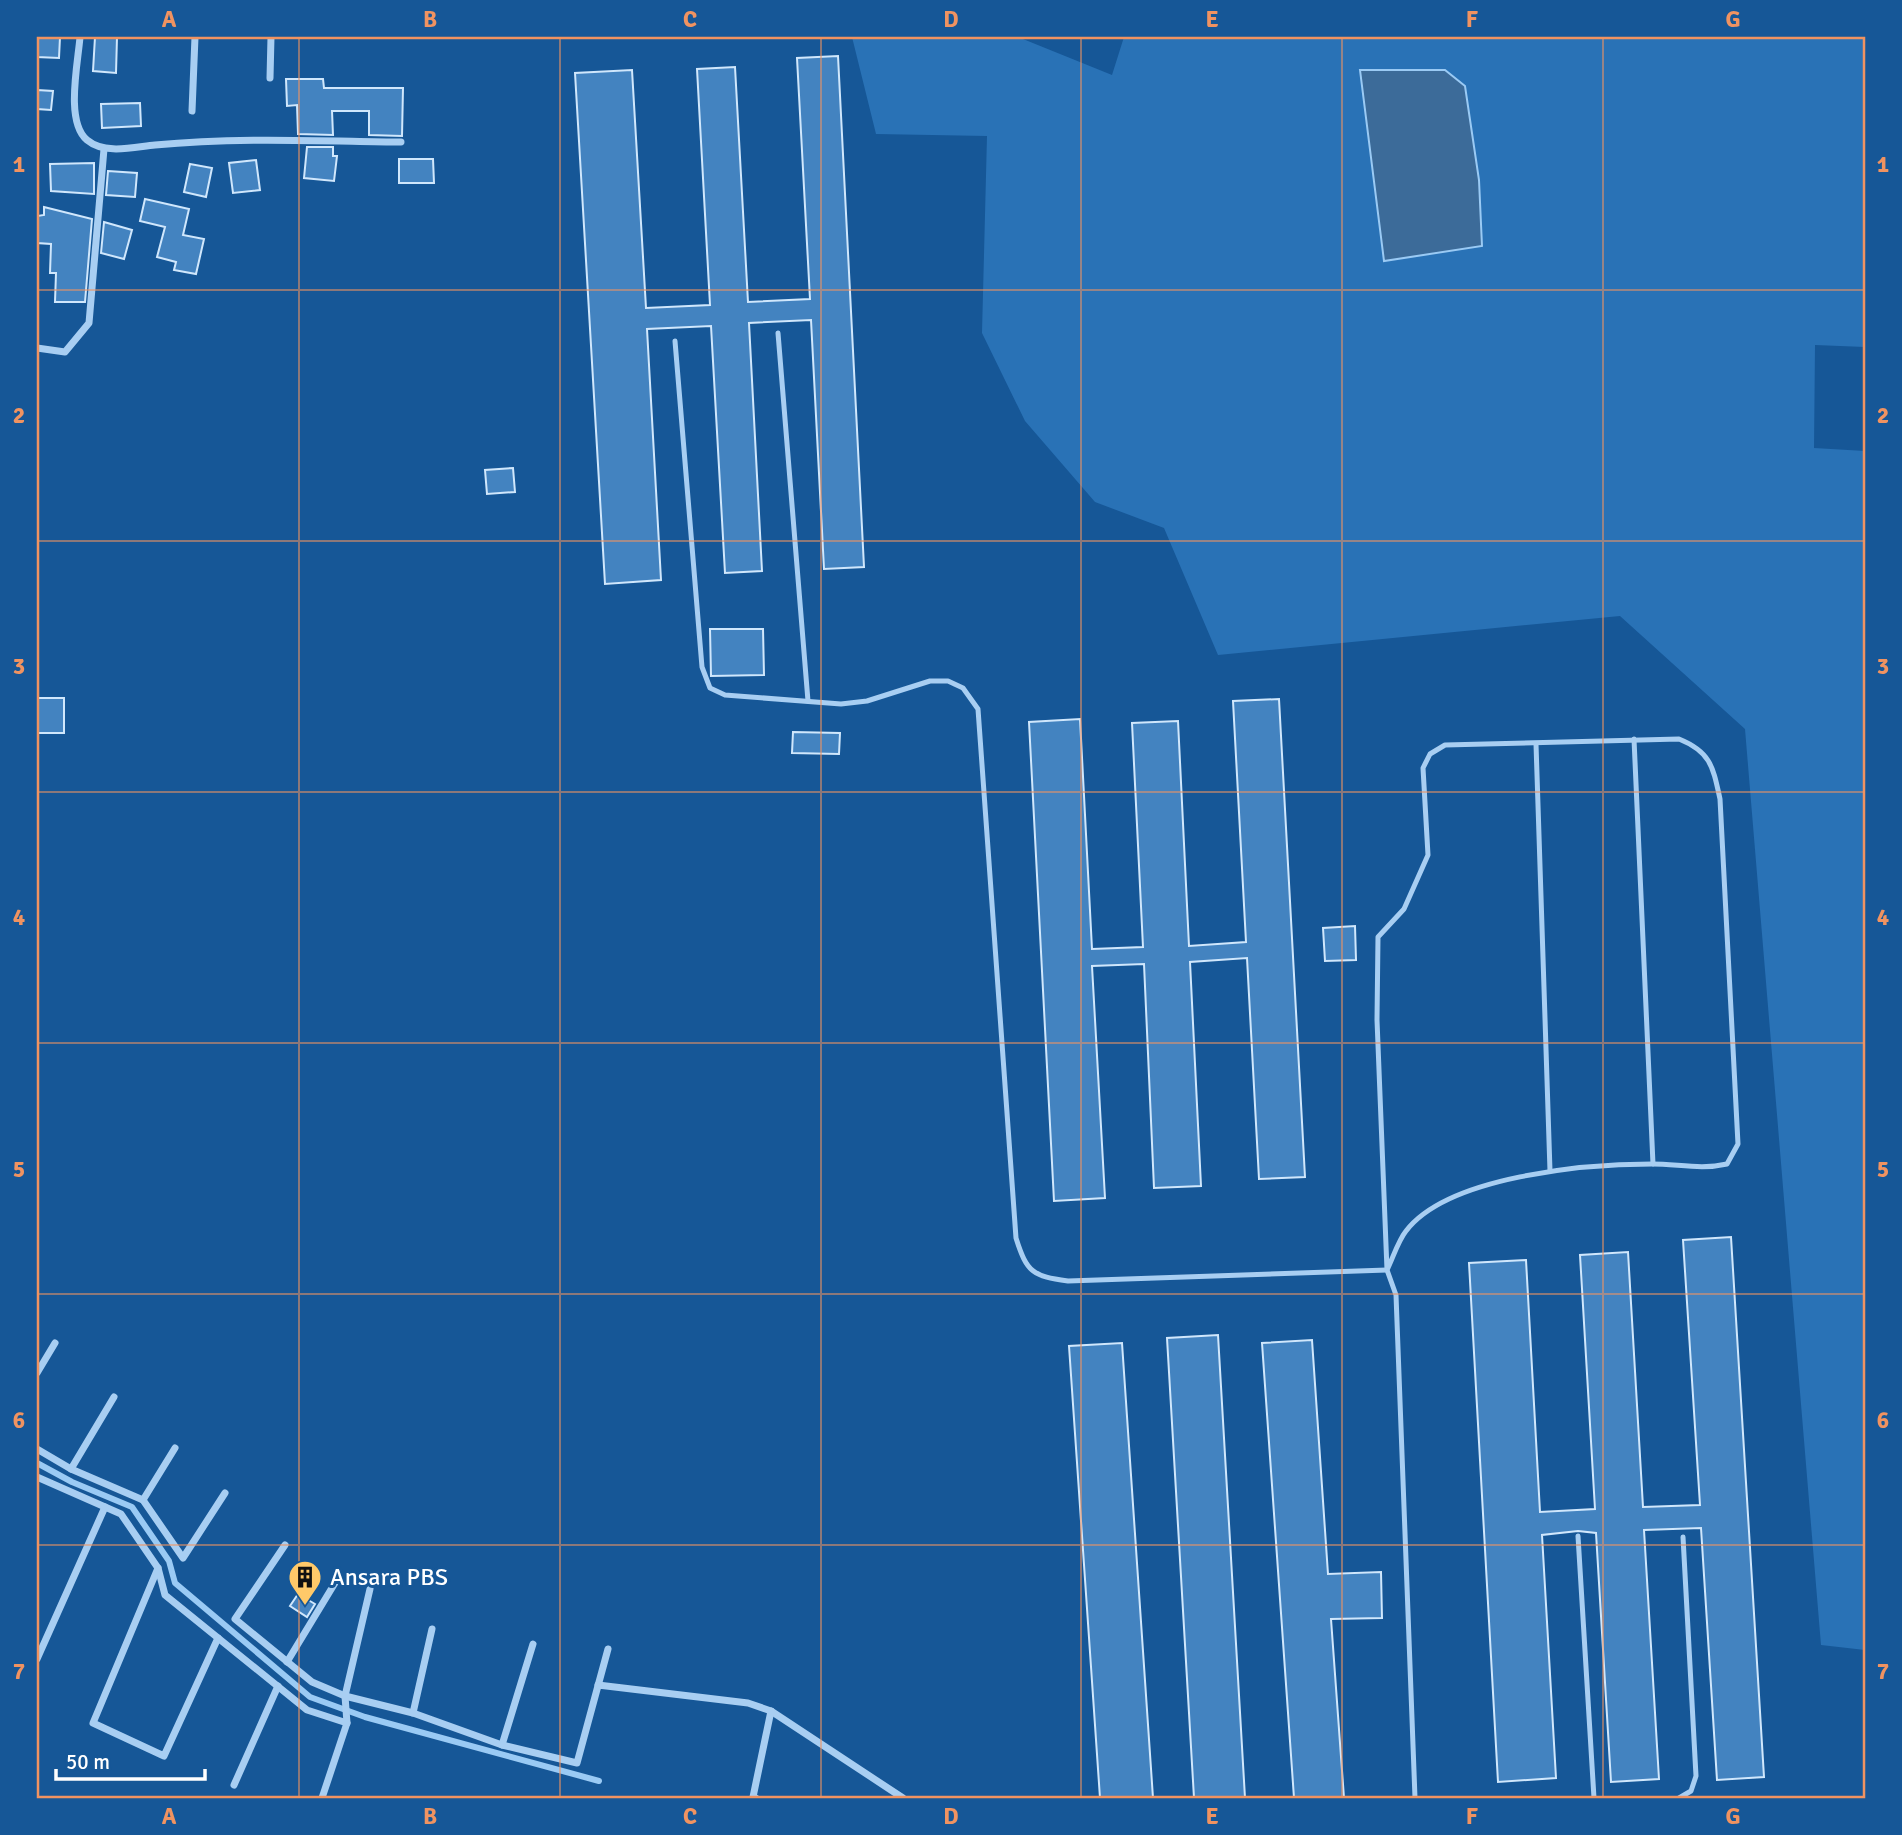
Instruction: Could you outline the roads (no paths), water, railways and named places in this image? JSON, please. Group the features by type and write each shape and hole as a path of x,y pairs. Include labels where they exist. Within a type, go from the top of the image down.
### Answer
{"street":[{"path":"80,37 74,108 77,125 87,140 104,149 214,139 401,142"},
{"path":"192,111 195,37"},
{"path":"270,78 271,37"},
{"path":"37,348 65,352 89,323 104,149"},
{"path":"37,1373 55,1343"},
{"path":"71,1469 114,1397"},
{"path":"143,1500 175,1448"},
{"path":"37,1449 71,1469 143,1500 183,1558 225,1493"},
{"path":"37,1477 121,1514 158,1568 165,1595 307,1710 347,1723"},
{"path":"37,1659 105,1507"},
{"path":"285,1545 235,1619 312,1682 345,1696 413,1713 502,1745 577,1763 608,1649"},
{"path":"158,1568 93,1723 164,1756 218,1638"},
{"path":"287,1662 338,1578"},
{"path":"322,1798 347,1723 345,1696 370,1588"},
{"path":"413,1713 432,1629"},
{"path":"502,1745 533,1644"},
{"path":"598,1685 748,1703 771,1711 903,1798"},
{"path":"234,1785 278,1686"},
{"path":"756,1798 753,1797 771,1711"}],"lane":[{"path":"778,333 808,701"},
{"path":"675,341 702,667 710,688 725,695 841,704 867,701 930,681 948,681 963,688 978,709 1016,1238 1023,1261 1037,1276 1068,1281 1387,1269"},
{"path":"1634,739 1653,1164"},
{"path":"1387,1269 1406,1231 1433,1207 1462,1192 1550,1171 1653,1164 1709,1168 1727,1164 1738,1144 1720,799 1713,767 1699,747 1679,739 1445,745 1430,754 1423,768 1428,855 1404,909 1378,937 1377,1020 1387,1269 1396,1296 1415,1798"},
{"path":"1536,744 1550,1171"},
{"path":"1578,1536 1594,1798"},
{"path":"1679,1798 1691,1791 1696,1776 1683,1537"}],"waterway":[{"path":"37,1463 72,1482 132,1507 169,1561 175,1583 310,1697 365,1717 599,1781"}],"place":[{"name":"Ansara PBS","path":"305,1607"}]}
